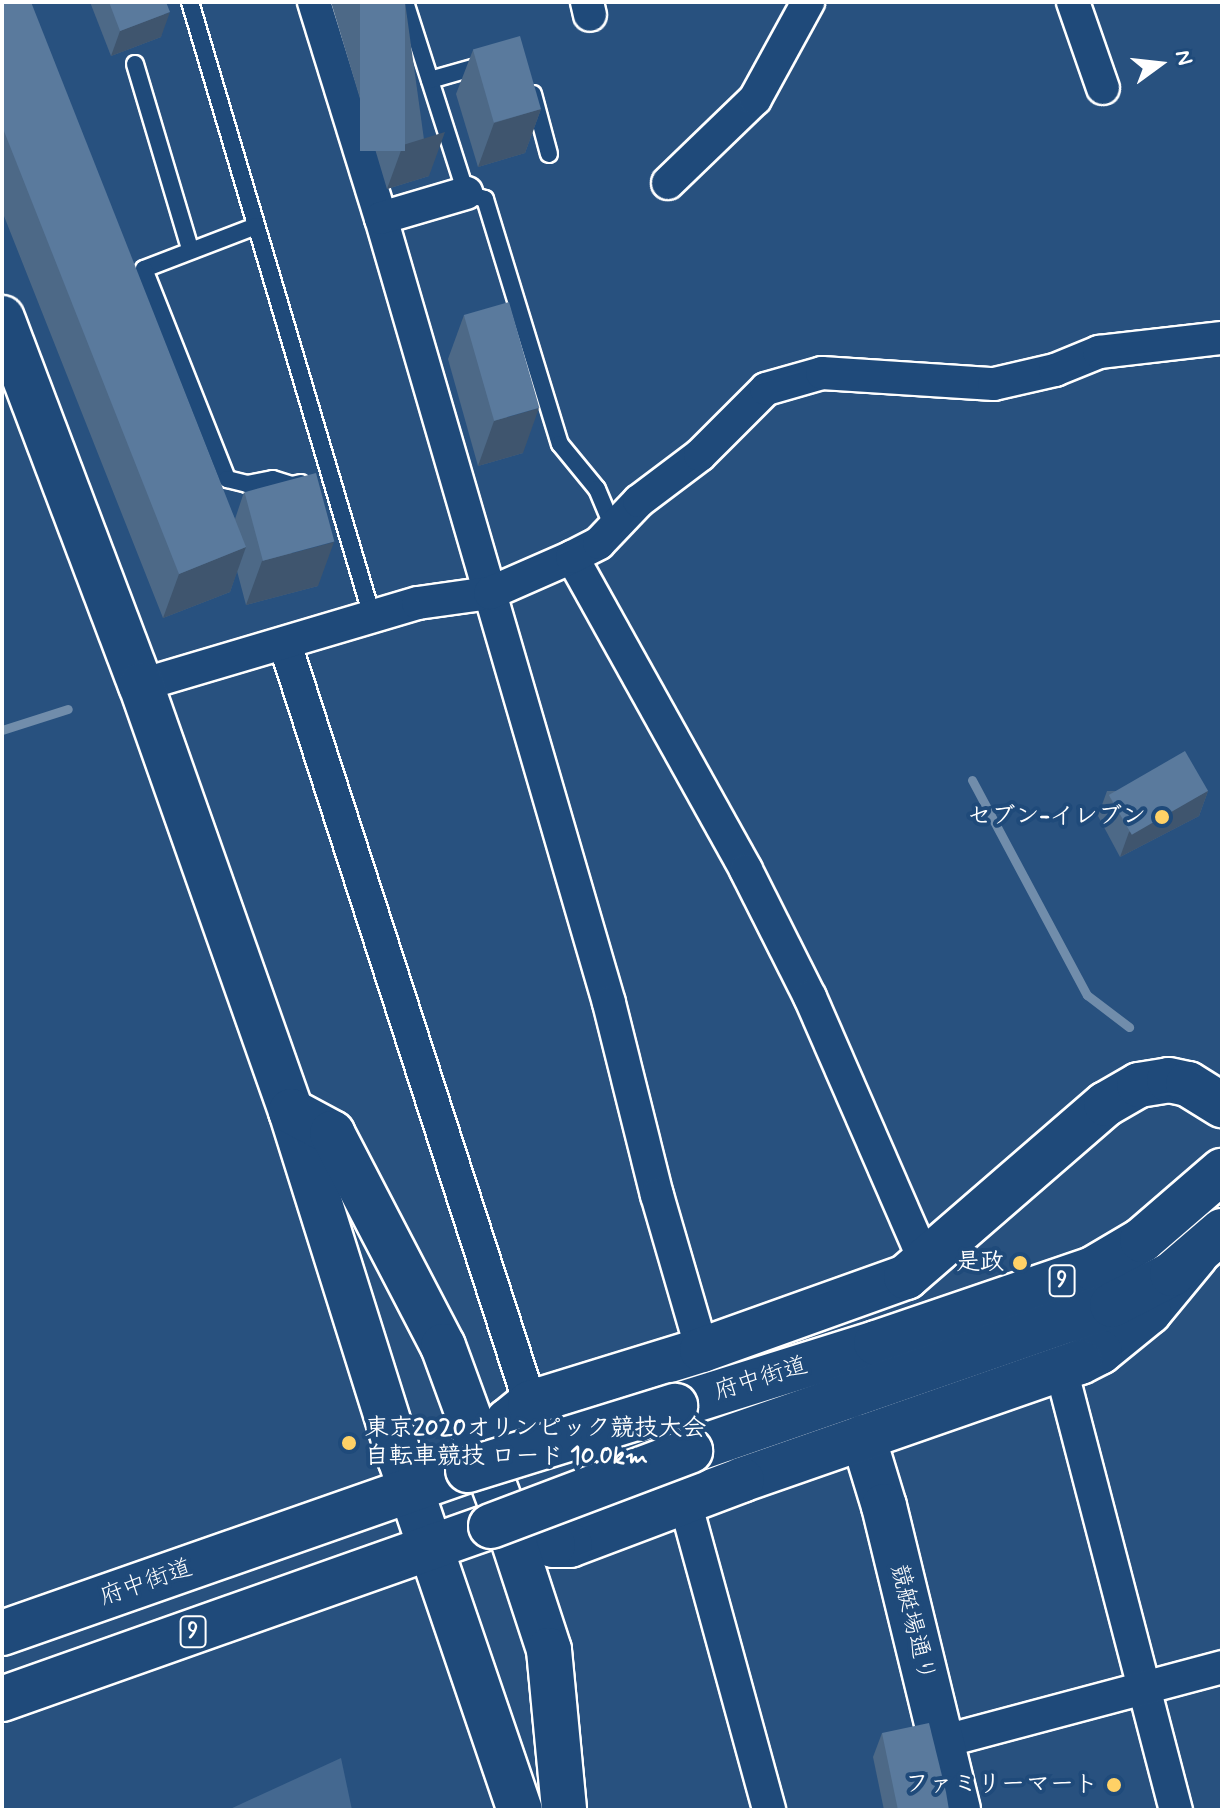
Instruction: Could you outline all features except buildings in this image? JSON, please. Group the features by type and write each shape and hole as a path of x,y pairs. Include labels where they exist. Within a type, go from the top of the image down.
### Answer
{"main road":[{"path":"2,318 141,685 291,1111 410,1490 520,1810"},
{"path":"457,1387 483,1413 519,1412 906,1277 1122,1093 1139,1085 1169,1080 1188,1084 1222,1105"},
{"path":"291,1111 332,1133 443,1346 478,1470 549,1650 564,1810"},
{"name":"府中街道","path":"2,1633 410,1490 891,1338 1093,1269 1142,1240 1222,1171"},
{"path":"498,1520 536,1540 553,1545 570,1545 863,1437 1061,1369 1100,1352 1125,1334 1213,1243"},
{"name":"府中街道","path":"2,1699 384,1565 690,1451 1098,1310 1150,1286 1213,1243"},
{"path":"478,1470 519,1412"},
{"name":"競艇場通り","path":"863,1437 884,1506 958,1810"},
{"path":"533,1603 551,1566 570,1545"}],"street":[{"path":"314,2 381,218 609,1003 657,1195 702,1350"},
{"path":"668,183 755,99 808,2"},
{"path":"1073,2 1103,88"},
{"path":"381,218 466,193"},
{"path":"141,685 418,603 490,593 572,557 599,543 639,501 700,455 766,389 822,373 994,384 1055,370 1099,352 1222,338"},
{"path":"572,557 746,870 810,997 925,1262"},
{"path":"285,644 519,1412"},
{"path":"1061,1369 1176,1810"},
{"path":"685,1502 769,1810"},
{"path":"941,1742 1222,1667"}],"lane":[{"path":"190,2 372,616"},
{"path":"405,2 466,193 485,199 560,444 597,489 613,527"},
{"path":"430,80 507,58"},
{"path":"135,64 190,249"},
{"path":"530,83 549,154"},
{"path":"256,226 144,269 227,479 247,484 273,479 292,485 329,475"}],"shaded area":[{"path":"341,1758 352,1810 228,1810"}],"waterway":[{"path":"2,730 68,709"},
{"path":"972,780 1087,995 1129,1027"}],"place":[{"name":"セブン-イレブン","path":"1162,817"},
{"name":"是政","path":"1020,1263"},
{"name":"東京2020オリンピック競技大会 自転車競技 ロード 10.0km","path":"349,1443"},
{"name":"ファミリーマート","path":"1114,1785"}]}
